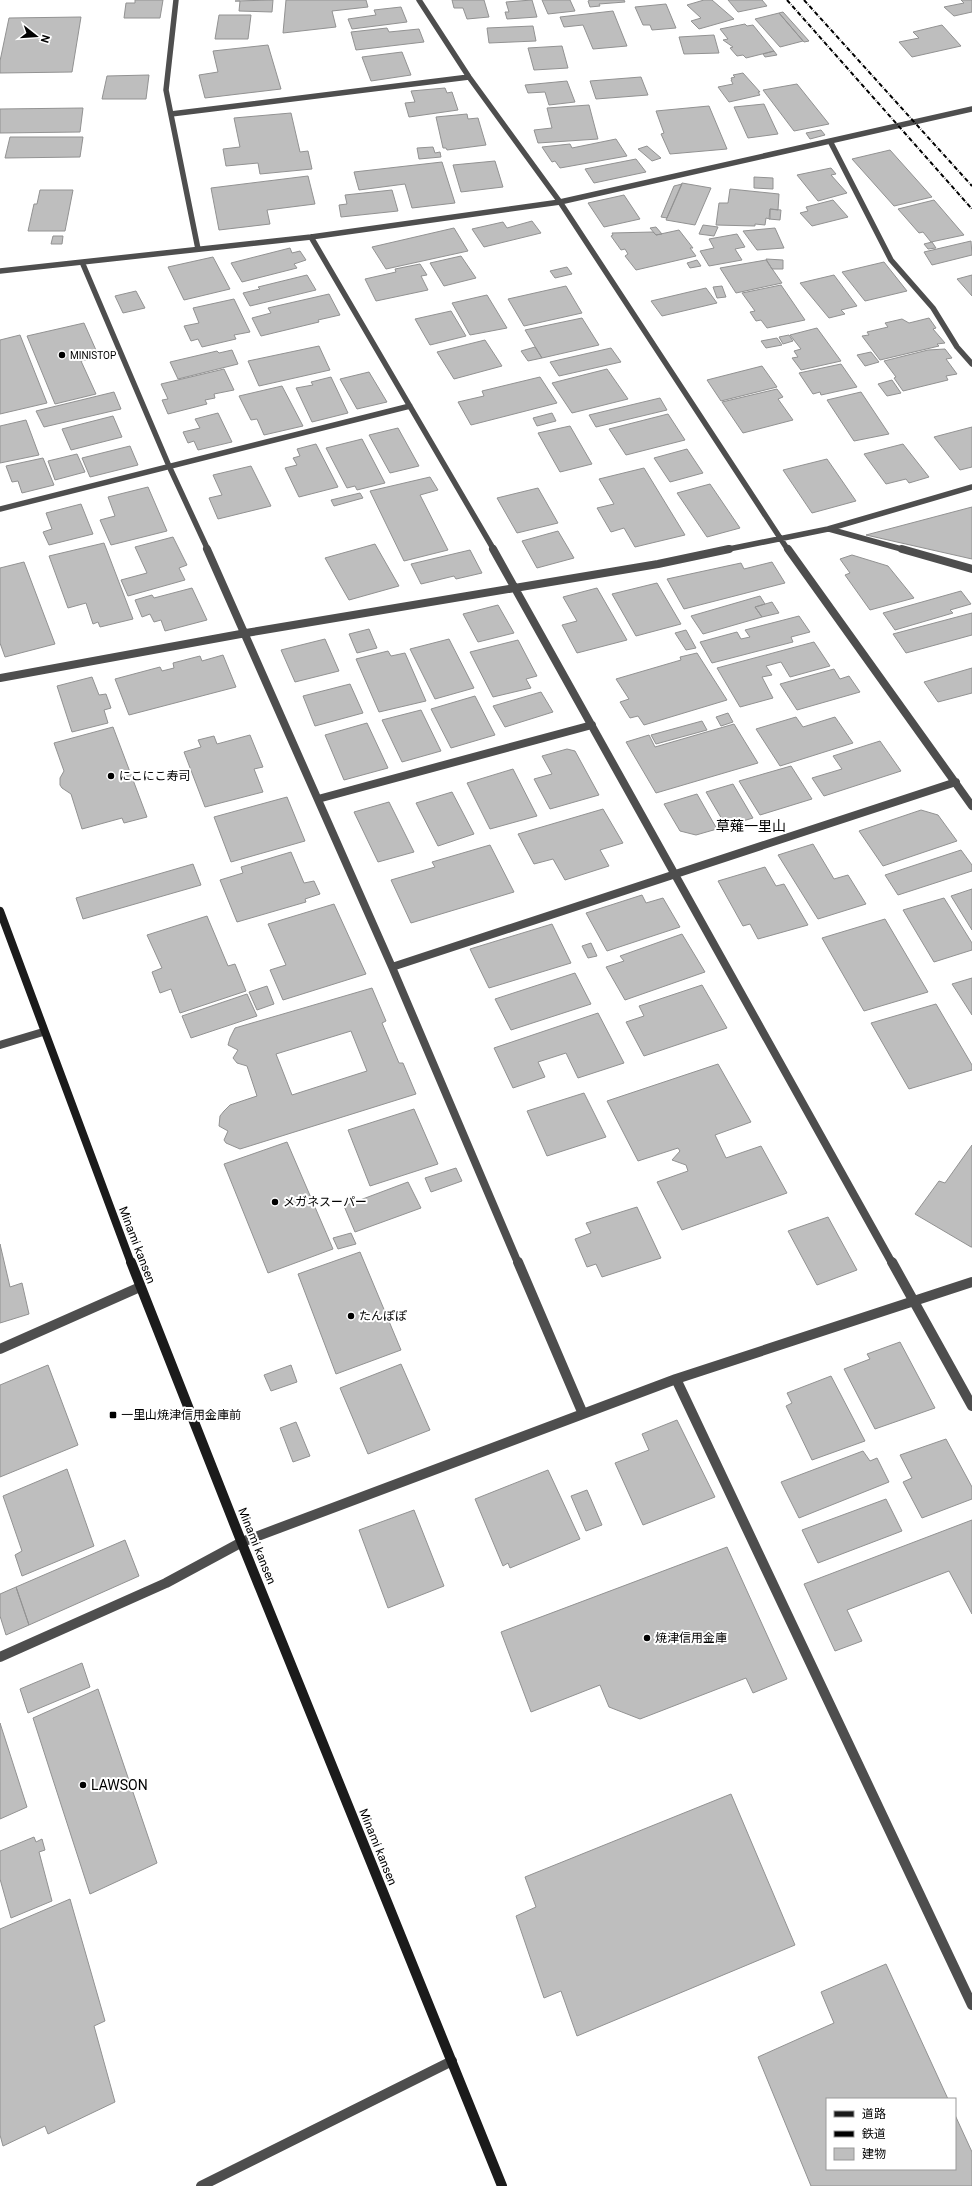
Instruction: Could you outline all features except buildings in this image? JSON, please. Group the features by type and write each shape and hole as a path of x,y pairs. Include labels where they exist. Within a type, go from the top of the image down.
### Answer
{"main road":[{"name":"Minami kansen","path":"0,911 43,1032 140,1288 502,2186"}],"street":[{"path":"176,0 166,90 198,249"},
{"path":"419,0 469,77 560,202 780,540 972,806"},
{"path":"171,114 469,77"},
{"path":"0,271 311,237 560,202 972,109"},
{"path":"830,141 891,260 934,308 957,347 972,364"},
{"path":"311,237 516,588 674,874 972,1406"},
{"path":"82,262 169,466 246,633 392,967 583,1414"},
{"path":"0,509 410,406"},
{"path":"0,678 246,633 658,564 780,540 828,529 972,486"},
{"path":"828,529 972,569"},
{"path":"318,799 592,725"},
{"path":"392,967 956,782"},
{"path":"0,1045 43,1032"},
{"path":"0,1657 166,1583 242,1542 676,1379 972,1282"},
{"path":"0,1349 140,1288"},
{"path":"676,1379 972,2005"},
{"path":"200,2186 452,2061"}],"railway":[{"path":"787,0 972,209"},
{"path":"804,0 972,186"}],"place":[{"name":"MINISTOP","path":"62,355"},
{"name":"にこにこ寿司","path":"111,776"},
{"name":"メガネスーパー","path":"275,1202"},
{"name":"たんぽぽ","path":"351,1316"},
{"name":"一里山焼津信用金庫前","path":"113,1415"},
{"name":"焼津信用金庫","path":"647,1638"},
{"name":"LAWSON","path":"83,1785"}],"district":[{"name":"草薙一里山","path":"751,826"}]}
